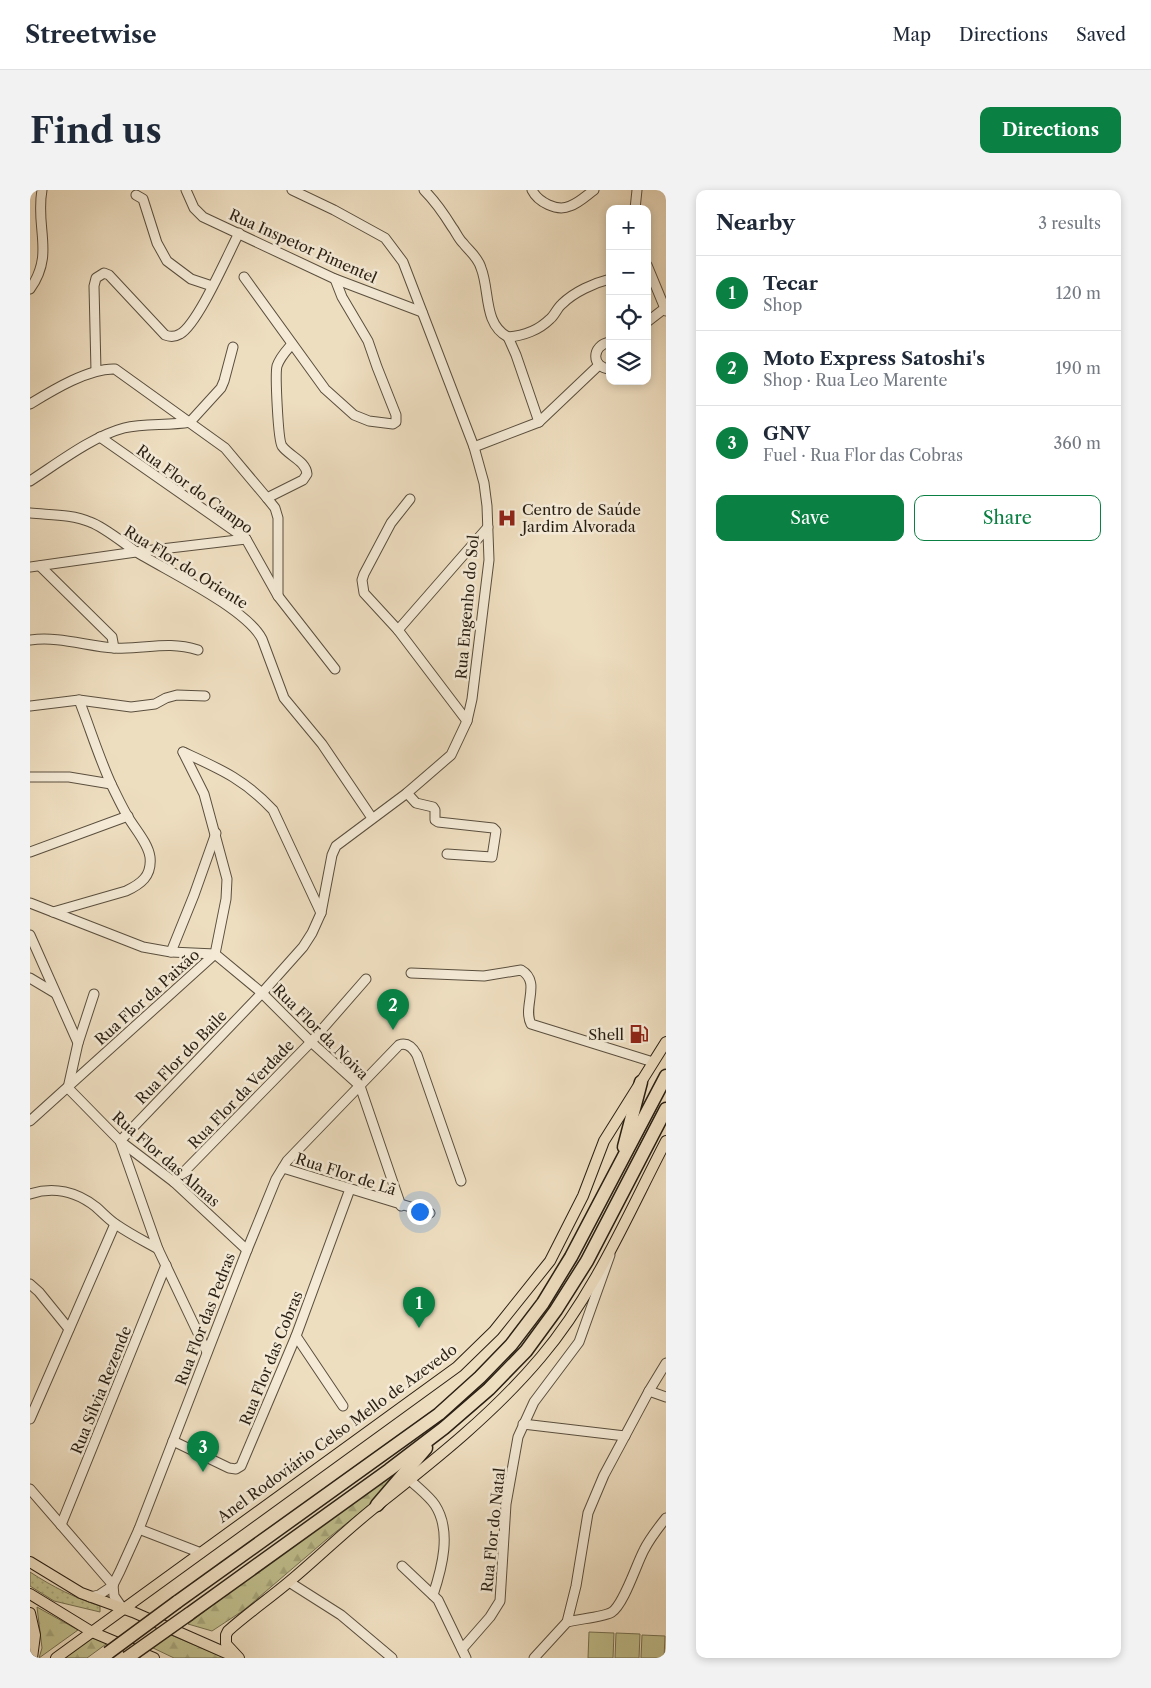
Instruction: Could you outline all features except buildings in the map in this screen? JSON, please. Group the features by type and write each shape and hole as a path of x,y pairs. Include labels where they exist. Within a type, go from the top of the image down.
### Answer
{"highway":[{"path":"105,1656 439,1414 480,1377 510,1345 544,1303 571,1257 666,1076"},
{"path":"618,1169 641,1082"},
{"path":"127,1658 381,1476 444,1428 489,1389 520,1358 556,1310 587,1261 666,1110"},
{"path":"377,1505 444,1428"}],"main road":[{"name":"Anel Rodoviário Celso Mello de Azevedo","path":"56,1658 122,1608 457,1367 494,1331 550,1261 583,1196 604,1141 666,1042"},
{"path":"239,1658 226,1644 228,1631 475,1425 514,1388 542,1357 588,1290 666,1141"},
{"path":"30,1562 90,1597 122,1608 239,1658"},
{"path":"30,1594 92,1632 154,1658"},
{"path":"30,1613 35,1635 32,1658"}],"street":[{"path":"30,289 43,263 40,207 42,190"},
{"name":"Rua Inspetor Pimentel","path":"186,190 194,208 203,217 335,279 422,312"},
{"name":"Rua Engenho do Sol","path":"262,993 303,947 312,933 321,913 336,846 407,793 450,755 467,721 472,699 489,560 484,484 474,447 403,262 384,238 334,210 292,190"},
{"path":"424,190 433,199 458,237 474,255 481,268 491,315 498,329 508,337 518,337 539,328 551,319 563,303 580,292 606,280"},
{"path":"532,190 539,199 555,207 570,206 594,190"},
{"path":"635,205 637,190"},
{"path":"136,195 143,199 156,243 167,261 191,279 212,286"},
{"path":"96,371 94,286 96,278 106,274 115,280 165,335 170,337 181,334 204,302 239,234"},
{"path":"244,278 326,389 354,415 369,421 393,424 396,422 396,415 368,341 342,297 335,279"},
{"path":"651,285 665,310 651,319"},
{"path":"508,337 516,355 538,422"},
{"path":"606,343 598,348 596,357 599,365 606,368"},
{"path":"267,498 303,480 308,474 306,468 282,447 279,436 276,369 281,358 292,344"},
{"path":"30,481 100,437 130,427 190,422 221,388 233,347"},
{"path":"474,447 538,422 599,365"},
{"path":"30,404 58,387 96,371 116,369 224,448 275,508 278,518 278,596"},
{"name":"Rua Flor do Campo","path":"100,437 246,540 278,596 335,669"},
{"path":"410,499 391,523 364,574 362,585 364,593 398,630 467,721"},
{"name":"Rua Flor do Oriente","path":"30,513 75,518 91,522 136,552 220,602 258,631 284,698 322,744 372,818"},
{"path":"398,630 488,527"},
{"path":"30,567 136,552 246,540"},
{"path":"40,566 112,637 114,648"},
{"path":"30,640 45,638 114,648 170,644 198,650"},
{"path":"30,706 79,700 131,707 154,704 176,695 205,696"},
{"path":"53,912 126,892 142,883 146,878 150,863 148,849 111,784 79,700"},
{"name":"Rua Flor da Paixão","path":"30,1121 215,954 227,889 226,871 204,794 183,752 234,776 273,810 321,913"},
{"path":"30,778 46,776 69,777 111,784"},
{"path":"407,793 418,804 433,807 435,810 435,820 438,822 493,828 496,831 492,857 447,854"},
{"path":"30,852 128,816"},
{"path":"171,952 216,834"},
{"path":"30,904 143,948 171,952 215,954"},
{"path":"30,934 78,1043"},
{"name":"Rua Flor da Noiva","path":"215,954 262,993 311,1042 360,1086 401,1206"},
{"path":"411,973 484,976 521,970 528,975 531,983 528,1017 531,1024 653,1062"},
{"path":"30,978 56,994"},
{"name":"Rua Flor da Verdade","path":"174,1182 311,1042 366,979"},
{"name":"Rua Flor do Baile","path":"120,1141 262,993"},
{"path":"68,1088 78,1043 94,994"},
{"name":"Rua Flor das Pedras","path":"113,1585 139,1529 276,1180 283,1168 398,1045 408,1045 415,1050 461,1181"},
{"name":"Rua Flor das Almas","path":"68,1088 120,1141 174,1182 247,1250"},
{"path":"120,1141 158,1249 207,1352"},
{"name":"Rua Flor de Lã","path":"283,1168 401,1206 430,1213"},
{"name":"Rua Flor das Cobras","path":"173,1441 225,1467 239,1468 242,1464 296,1336 350,1189"},
{"path":"30,1194 51,1190 63,1191 79,1197 95,1207 115,1224 158,1249"},
{"path":"30,1419 115,1224"},
{"name":"Rua Flor do Natal","path":"464,1654 500,1601 506,1504 518,1437 534,1402 580,1342 610,1261 612,1246"},
{"name":"Rua Sílvia Rezende","path":"60,1525 166,1266"},
{"path":"30,1284 69,1328"},
{"path":"296,1336 343,1406"},
{"path":"534,1658 567,1622 576,1586 588,1514 604,1475 666,1363"},
{"path":"649,1391 666,1397"},
{"path":"523,1424 625,1436"},
{"path":"410,1480 434,1504 442,1518 443,1560 433,1596"},
{"path":"30,1489 113,1585 114,1596 122,1608"},
{"path":"567,1622 604,1616 614,1612 654,1532 666,1518"},
{"path":"139,1529 201,1553"},
{"path":"402,1566 438,1600 464,1654"},
{"path":"289,1582 341,1615 392,1658"},
{"path":"90,1597 104,1593 113,1585"}],"green space":[{"path":"413,1459 373,1502 244,1610 212,1631 188,1624 292,1543"},
{"path":"30,1572 64,1592 100,1606 100,1612 54,1601 30,1586"},
{"path":"37,1607 78,1630 39,1658 42,1648"},
{"path":"589,1632 614,1633 613,1658 588,1658"},
{"path":"616,1633 640,1634 639,1658 615,1658"},
{"path":"94,1635 113,1639 87,1658 62,1658"},
{"path":"171,1635 225,1658 174,1658 151,1647"},
{"path":"642,1635 665,1636 664,1658 641,1658"}],"place":[{"name":"Centro de Saúde Jardim Alvorada","path":"507,518"},
{"name":"Moto Express Satoshi's","path":"393,1030"},
{"name":"Shell","path":"639,1034"},
{"name":"Tecar","path":"419,1328"},
{"name":"GNV","path":"203,1472"}]}
